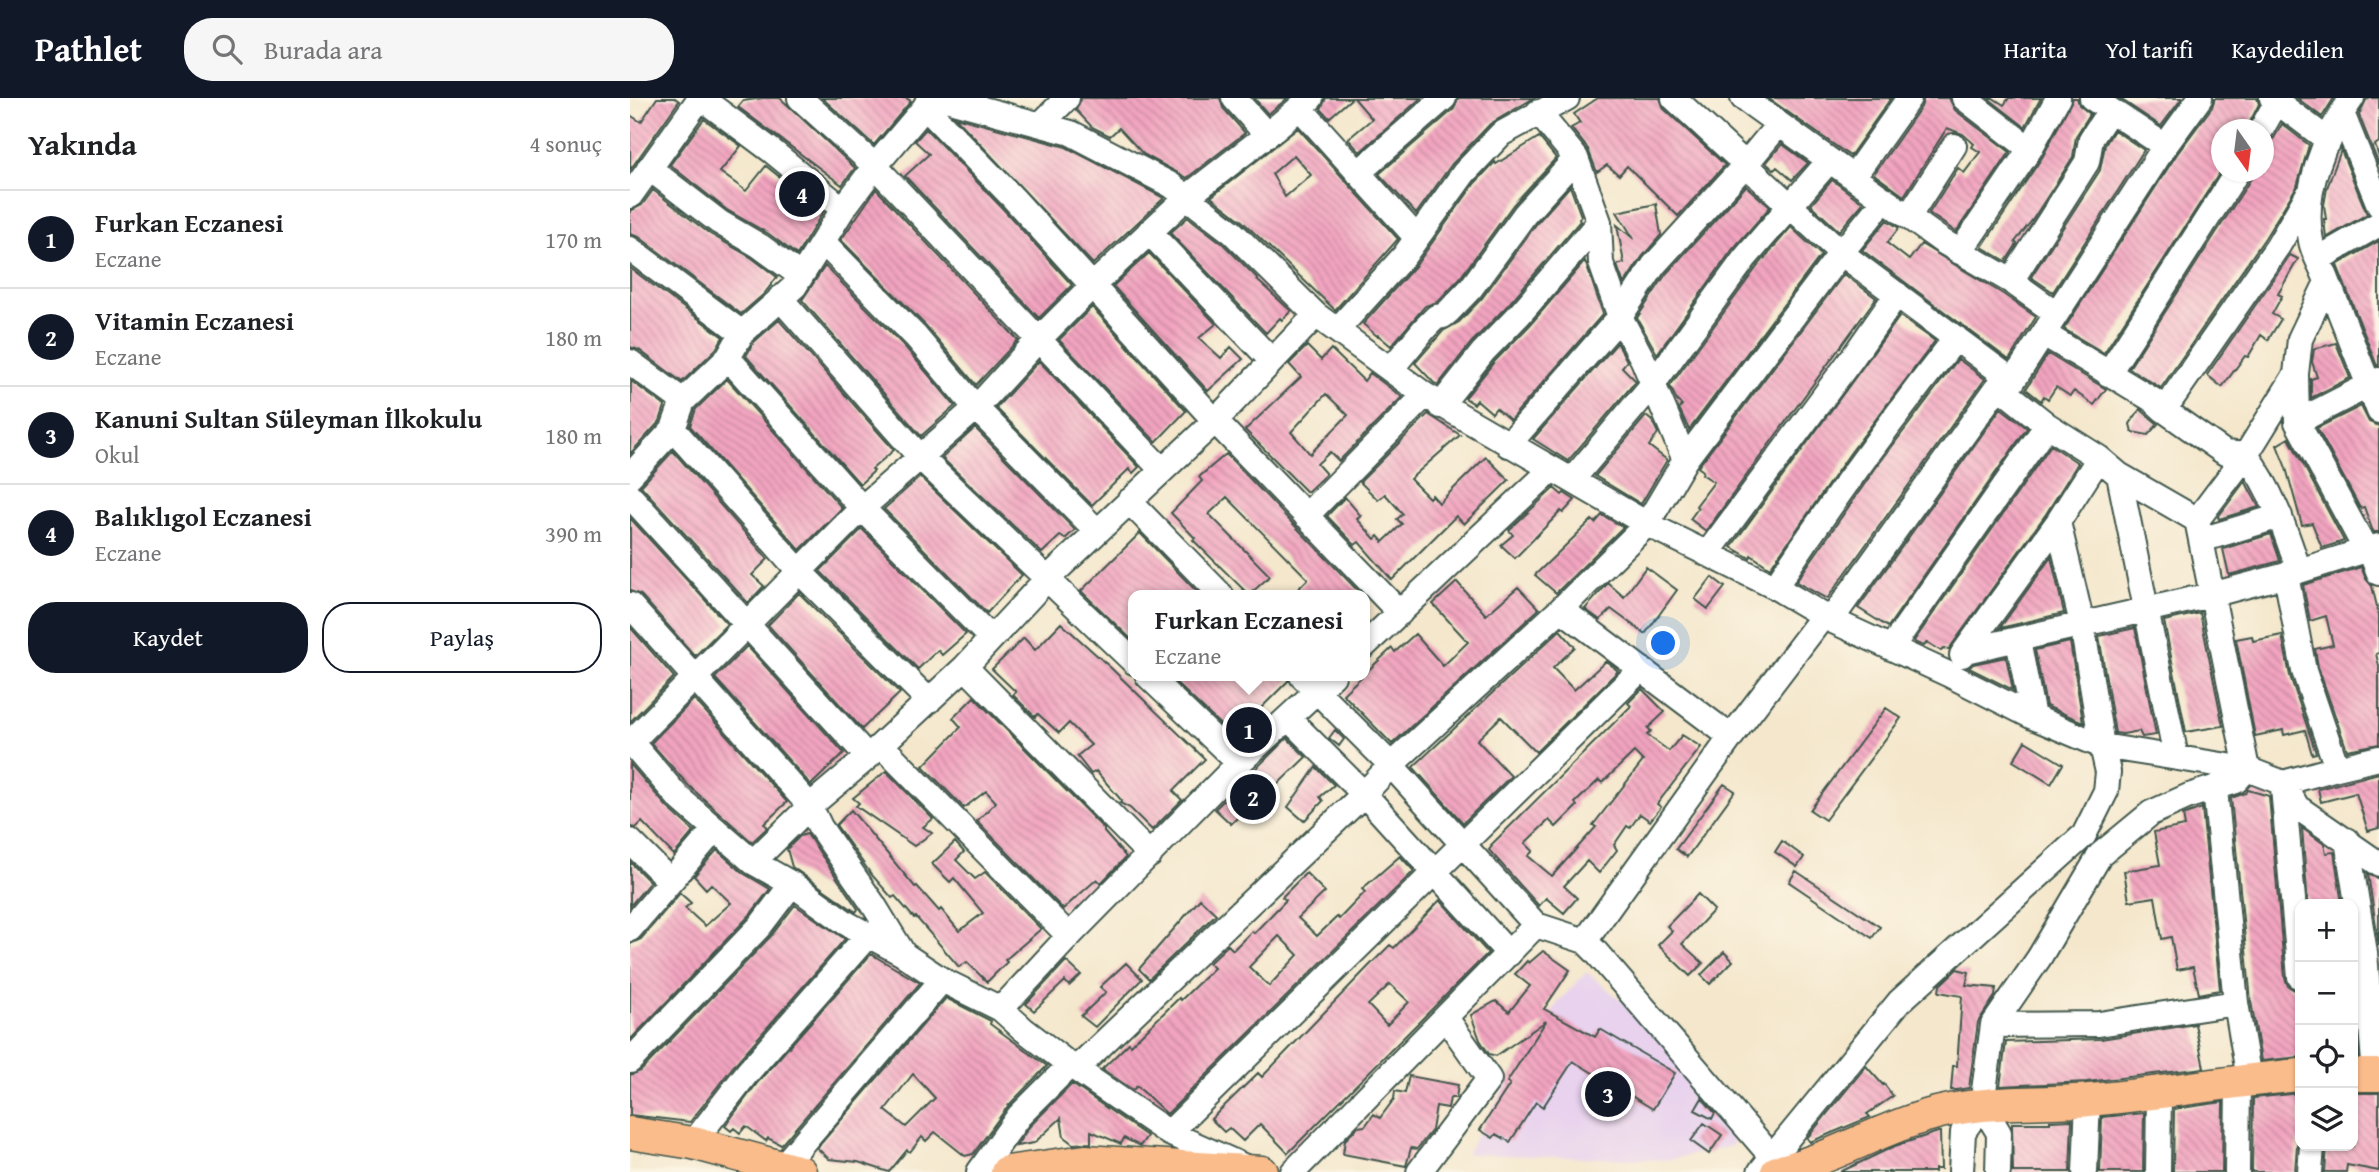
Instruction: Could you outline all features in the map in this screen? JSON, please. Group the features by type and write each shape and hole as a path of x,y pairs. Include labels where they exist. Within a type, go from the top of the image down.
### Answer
{"main road":[{"path":"1769,1167 1796,1168 1833,1163 1926,1115 1982,1105 2088,1100 2295,1075"},
{"path":"630,1133 693,1143 791,1169"},
{"path":"1008,1172 1091,1166 1257,1172"}],"street":[{"path":"630,196 700,98 772,150 843,209"},
{"path":"800,98 875,166 1163,470"},
{"path":"1042,123 1067,98"},
{"path":"1234,98 1267,135"},
{"path":"1358,173 1444,98"},
{"path":"1674,98 1841,253 1956,338 2048,425 2099,458 2119,475 2199,530 2280,516"},
{"path":"1853,177 1909,98"},
{"path":"1964,98 2030,149"},
{"path":"1959,252 2030,149 2058,98"},
{"path":"1585,941 1731,737 1828,618 1997,388 2008,385 2165,146 2200,98"},
{"path":"2266,119 2276,99 2329,141"},
{"path":"630,476 673,429 683,401 727,358 742,333 795,286 843,209 875,166 932,101"},
{"path":"932,101 1042,123 1071,133 1171,185 1232,232 1316,315 1432,400 1647,524 1775,587 1828,618 2033,717 2102,746 2248,769 2283,783 2379,758"},
{"path":"932,101 1091,286 1215,421 1400,613"},
{"path":"1257,1172 1169,1133 1073,1067 1001,1009 942,979 846,923 792,884 753,862 678,797 630,741 862,508 976,408 1091,286 1187,197 1305,103 1358,173 1416,237"},
{"path":"1337,330 1404,256 1464,173 1501,134 1548,104 1576,158 1599,222 1601,263 1620,317 1653,384 1685,460"},
{"path":"2011,281 2087,162 2101,104 2165,146"},
{"path":"1965,651 2211,595 2286,575 2376,557 2359,537 2297,422 2296,374 2300,339 2327,282 2311,243 2311,190 2319,162 2347,105"},
{"path":"2347,105 2379,205"},
{"path":"1508,445 1620,317 1654,265 1745,165 1763,108 1829,161 1959,252 2011,281 2050,323 2108,374 2153,400 2225,453 2246,455 2257,470 2280,516 2298,568 2286,575"},
{"path":"1909,216 1954,146"},
{"path":"1391,369 1425,328 1436,317 1449,311 1471,288 1525,214 1576,158"},
{"path":"1370,640 1561,475 1653,384 1745,258 1829,161"},
{"path":"649,168 719,222 760,246 801,276"},
{"path":"2108,374 2231,182"},
{"path":"2164,410 2278,246 2311,190"},
{"path":"979,1172 1019,1116 1364,794 1391,765 1561,609 1647,524 1685,460 1885,199"},
{"path":"1306,516 1483,352 1519,315 1599,222"},
{"path":"2320,265 2379,224"},
{"path":"1149,232 1271,360"},
{"path":"823,242 916,337 976,408 1097,530"},
{"path":"630,248 742,333"},
{"path":"2320,265 2374,383 2379,411"},
{"path":"1707,554 1897,294"},
{"path":"780,298 919,457 1128,657"},
{"path":"753,862 810,806 875,751 965,667 1046,580 1215,421 1316,315"},
{"path":"1775,587 1844,484 1956,338"},
{"path":"727,358 862,508 991,638"},
{"path":"630,362 683,401"},
{"path":"2248,769 2199,530 2296,374"},
{"path":"2297,422 2374,383"},
{"path":"1891,648 2048,425"},
{"path":"673,429 800,572 929,701"},
{"path":"1948,674 2059,522 2099,458"},
{"path":"2119,475 2176,757"},
{"path":"630,496 746,625 1069,936"},
{"path":"1129,501 1216,590"},
{"path":"1319,681 1536,925 1585,941 1769,1167 1899,1002 2084,835 2106,791 2108,772 2082,624 2059,522"},
{"path":"2286,575 2304,671 2337,768"},
{"path":"630,606 810,806 820,827 873,904 903,954"},
{"path":"1561,609 1731,737"},
{"path":"2018,640 2033,717"},
{"path":"965,667 1150,855"},
{"path":"1169,1133 1641,669"},
{"path":"1152,681 1239,763"},
{"path":"1001,1009 1239,763 1289,719 1317,681"},
{"path":"1289,719 1364,794 1509,954"},
{"path":"1961,1172 1963,1132 1982,1105 1993,1025 2039,957 2100,855 2151,813 2189,796 2236,781 2248,769"},
{"path":"2283,783 2297,807 2379,864"},
{"path":"2283,783 2299,962"},
{"path":"2215,789 2243,1080 2237,1172"},
{"path":"630,928 715,829"},
{"path":"2347,840 2365,953 2369,1075"},
{"path":"630,841 670,881"},
{"path":"630,1061 760,926 792,884"},
{"path":"1293,1172 1536,925"},
{"path":"693,1143 747,1073 868,935"},
{"path":"791,1169 942,979"},
{"path":"1993,1025 2099,1024 2236,1003"},
{"path":"1419,1172 1489,1079 1446,1018"},
{"path":"2158,1172 2159,1092"},
{"path":"2085,1172 2088,1100"},
{"path":"1982,1105 1999,1133 1998,1172"},
{"path":"2310,1172 2312,1151"}],"shaded area":[{"path":"1587,972 1674,1045 1738,1122 1732,1146 1668,1160 1466,1154 1517,1066 1559,1001"}],"building":[{"path":"657,98 675,98 679,101 630,170 630,115 641,122"},
{"path":"780,98 855,168 842,185 738,107 743,101"},
{"path":"822,98 906,98 911,101 874,145"},
{"path":"1081,98 1220,98 1223,108 1245,133 1187,178 1143,154 1119,128 1110,136 1092,127 1076,110"},
{"path":"1254,98 1288,98 1268,114"},
{"path":"1326,98 1352,98 1329,118 1321,109"},
{"path":"1354,98 1421,98 1360,152 1348,139 1372,119"},
{"path":"1458,98 1534,98 1490,124 1452,164 1416,214 1379,174 1454,109"},
{"path":"1598,98 1660,98 1664,109 1725,165 1678,216 1627,166 1619,175 1607,165 1597,172 1588,149 1571,128 1580,123 1574,114"},
{"path":"1768,98 1891,98 1850,156"},
{"path":"1924,98 1949,98 1955,110 2010,152 1956,232 1929,213 1958,168 1964,173 1980,152 1972,147 1974,144 1963,134 1947,128 1904,196 1874,174 1921,107"},
{"path":"1988,98 2004,105 2009,98 2041,98 2025,127"},
{"path":"2073,98 2077,98 2079,105 2090,114 2076,136 2073,157 2015,242 2017,244 2006,261 1982,247 2043,156"},
{"path":"2119,98 2182,98 2161,126"},
{"path":"2215,98 2257,98 2259,104 2252,119 2211,119 2211,182 2214,182 2104,353 2064,329 2177,154 2212,107"},
{"path":"2297,98 2334,98 2322,117"},
{"path":"2379,98 2379,142 2375,145 2379,165 2359,115 2366,100"},
{"path":"955,117 1066,147 1164,198 1093,264"},
{"path":"704,119 741,146 720,172 746,191 766,166 823,212 797,255 769,234 727,210 670,165"},
{"path":"2282,124 2309,145 2297,186 2265,238 2161,388 2129,368 2249,182 2274,182 2274,138"},
{"path":"1298,128 1398,239 1335,310 1242,221 1211,197","holes":["1294,155 1311,175 1285,197 1272,174"]},
{"path":"926,129 1072,285 1039,318 905,176 929,154 915,141"},
{"path":"2114,130 2144,150 2053,292 2031,277 2100,170 2105,145"},
{"path":"1539,137 1556,158 1513,205 1460,278 1437,302 1425,306 1391,346 1363,324 1416,265 1475,183 1495,162 1496,164"},
{"path":"1782,144 1808,163 1792,180 1777,167 1774,170 1766,163"},
{"path":"2341,150 2367,214 2326,238 2324,205 2327,188"},
{"path":"1832,180 1863,203 1839,231 1811,205"},
{"path":"1570,186 1581,216 1580,221 1508,305 1471,343 1438,385 1434,383 1415,363 1443,331 1459,322 1482,298 1537,223"},
{"path":"1746,186 1770,207 1733,249 1657,354 1637,318 1666,274"},
{"path":"876,189 1018,340 976,385 927,327 841,240"},
{"path":"653,190 710,234 752,258 777,277 764,294 741,314 639,237 630,234 630,211 642,205"},
{"path":"1656,204 1661,235 1624,284 1617,265 1624,263 1617,225 1634,239 1617,212"},
{"path":"1188,217 1222,243 1291,311 1266,333 1170,233"},
{"path":"1887,220 1899,228 1887,243 1909,260 1921,244 2036,317 2009,360 1862,250"},
{"path":"1791,227 1821,255 1689,430 1679,408 1682,405 1670,386 1757,267"},
{"path":"2379,241 2379,365 2377,366 2337,265"},
{"path":"1149,253 1216,324 1199,338 1221,358 1231,347 1243,359 1208,391 1113,286"},
{"path":"2290,255 2298,259 2278,294 2282,296 2272,314 2281,319 2268,340 2261,335 2248,357 2245,356 2222,387 2207,375"},
{"path":"1585,261 1603,314 1510,420 1496,408 1492,413 1477,400 1474,404 1465,398 1494,362"},
{"path":"825,266 905,347 955,406 921,436 802,300"},
{"path":"630,268 723,337 716,349 682,382 639,350 630,347"},
{"path":"1844,274 1876,298 1706,531 1690,519 1714,482 1702,474 1703,471 1698,467"},
{"path":"1092,307 1186,411 1156,442 1059,340"},
{"path":"1900,316 1935,341 1851,452 1770,568 1751,555 1750,558 1731,547"},
{"path":"779,320 894,450 872,469 874,471 860,484 746,356 754,342"},
{"path":"1617,343 1627,361 1622,367 1636,381 1568,461 1533,439"},
{"path":"2336,343 2350,378 2311,398 2311,379 2317,377 2312,362 2314,349"},
{"path":"1307,346 1321,360 1331,349 1364,381 1370,373 1402,397 1339,461 1330,452 1317,464 1326,474 1307,492 1245,430 1301,377 1289,364","holes":["1326,394 1348,415 1310,454 1291,432"]},
{"path":"2048,354 2106,389 2094,405 2074,391 2070,396 2056,387 2048,399 2044,396 2041,401 2026,389"},
{"path":"1958,359 1985,379 1827,599 1796,582 1875,469"},
{"path":"1039,361 1139,467 1133,473 1129,469 1092,505 996,408"},
{"path":"727,379 842,508 800,550 690,426 696,409"},
{"path":"631,381 665,406 660,421 630,454"},
{"path":"2361,406 2369,422 2379,426 2379,532 2372,529 2364,507 2360,508 2317,428"},
{"path":"2001,408 2027,428 1888,627 1858,608"},
{"path":"2140,409 2158,424 2148,435 2132,432 2130,424"},
{"path":"1428,414 1460,435 1410,479 1429,498 1432,495 1439,503 1486,457 1509,480 1464,524 1456,516 1392,580 1359,542 1355,545 1327,516 1345,497 1361,516 1357,519 1375,539 1378,536 1383,542 1402,524 1397,519 1403,514 1385,494 1378,500 1360,482"},
{"path":"1646,416 1658,433 1649,446 1667,460 1641,504 1595,476"},
{"path":"975,428 1075,530 1065,539 1060,536 1042,553 942,458"},
{"path":"2289,438 2344,541 2322,548 2312,523 2302,525 2277,445"},
{"path":"2051,445 2078,463 2046,514 1949,649 1941,651 1927,642 1924,646 1916,643 1914,641"},
{"path":"673,451 768,559 752,575 764,586 748,603 641,486"},
{"path":"1226,454 1357,590 1297,590 1308,579 1227,497 1209,514 1270,576 1255,590 1244,590 1193,540 1195,538 1171,513 1202,481 1199,477"},
{"path":"920,477 1022,575 987,613 884,509"},
{"path":"2245,481 2259,507 2219,519 2218,517"},
{"path":"1554,488 1562,495 1564,493 1575,500 1515,558 1501,545 1513,535 1509,530"},
{"path":"1602,515 1623,527 1556,593 1535,575 1592,520 1595,523"},
{"path":"630,518 727,624 695,656 641,595 630,591"},
{"path":"862,529 966,634 942,655 938,650 918,669 820,571"},
{"path":"1140,533 1195,590 1128,590 1128,636 1081,591"},
{"path":"2271,534 2280,561 2229,575 2223,549"},
{"path":"2051,557 2064,613 2000,628"},
{"path":"1646,567 1677,590 1645,634 1611,609 1600,620 1585,609 1608,583 1624,597"},
{"path":"2361,567 2372,586 2379,615 2379,653 2376,654 2379,666 2379,744 2347,750 2318,667 2315,649 2333,645 2326,616 2310,621 2303,585"},
{"path":"1712,577 1725,587 1708,609 1695,599"},
{"path":"1457,582 1486,615 1518,587 1539,609 1392,744 1343,694 1357,681 1370,681 1370,669 1392,648 1395,652 1415,634 1443,666 1468,642 1433,604"},
{"path":"799,593 900,693 862,729 768,625"},
{"path":"2200,613 2223,726 2186,732 2164,621"},
{"path":"1061,623 1205,759 1173,791 1182,800 1152,830 1130,808 1120,803 1122,801 1096,771 1091,774 1077,756 1091,745 1069,723 1059,733 1038,714 1035,717 1013,695 1016,692 992,669 1024,638 1035,650"},
{"path":"630,627 674,677 630,722"},
{"path":"2135,628 2156,735 2142,737 2139,731 2115,733 2099,636"},
{"path":"1560,630 1575,647 1553,668 1574,690 1606,661 1618,671 1536,752 1501,717 1477,740 1511,776 1463,823 1413,767"},
{"path":"2282,635 2290,676 2316,753 2312,754 2305,730 2284,735 2283,730 2255,736 2236,639 2252,636 2253,641"},
{"path":"2070,642 2083,722 2046,706 2035,650"},
{"path":"747,646 844,753 811,785 715,678"},
{"path":"2006,657 2013,690 1969,668 1973,664"},
{"path":"1174,681 1288,681 1255,714 1253,712 1231,735"},
{"path":"1642,689 1665,712 1648,728 1651,731 1647,735 1669,751 1682,735 1701,747 1657,804 1661,807 1650,821 1640,814 1630,828 1627,826 1614,845 1617,850 1599,873 1587,861 1564,886 1577,898 1564,913 1546,898 1539,906 1489,850 1491,845 1631,706 1628,703","holes":["1634,752 1643,761 1593,825 1596,827 1552,876 1528,856 1533,851 1525,843 1549,820 1556,827 1577,806 1575,803 1599,780 1602,783"]},
{"path":"974,697 1104,829 1126,857 1101,883 1097,879 1063,909 977,821 996,802 986,791 964,808 923,766 961,727 953,718"},
{"path":"694,699 787,802 764,824 768,827 752,842 689,786 651,743"},
{"path":"1886,708 1901,718 1825,820 1810,810"},
{"path":"1335,730 1344,739 1339,746 1329,738"},
{"path":"1287,738 1306,757 1255,806 1252,803 1231,824 1215,809"},
{"path":"2025,741 2063,764 2051,784 2013,761"},
{"path":"630,764 667,807 694,831 674,855 642,822 636,828 630,827"},
{"path":"1316,767 1334,785 1320,797 1323,801 1304,821 1288,807"},
{"path":"886,771 933,819 923,827 932,833 914,846 856,806 859,803 853,798"},
{"path":"2379,773 2379,828 2368,831 2356,793 2321,802 2318,789"},
{"path":"1724,784 1735,791 1687,857 1676,849"},
{"path":"2248,790 2269,796 2285,978 2288,986 2295,990 2295,1058 2261,1061 2251,1001 2231,798"},
{"path":"2202,808 2220,990 2199,994 2193,967 2177,970 2171,937 2162,939 2155,897 2129,901 2124,871 2160,865 2154,832 2185,826 2183,815"},
{"path":"851,810 915,887 917,886 939,911 941,909 959,931 983,913 954,878 950,882 932,864 955,842 964,852 956,860 975,879 985,872 1041,929 1005,960 1007,962 987,982 967,962 959,967 916,917 914,918 895,896 892,898 871,874 836,825"},
{"path":"2302,828 2324,844 2326,853 2334,852 2341,899 2308,899"},
{"path":"807,834 858,909 856,912 792,867 787,849 800,836"},
{"path":"1782,841 1804,857 1797,867 1775,852"},
{"path":"717,850 743,873 770,889 749,916 630,1040 630,944 641,939 680,893 691,903 685,908 705,926 731,903 711,884 706,889 694,876"},
{"path":"1400,856 1414,871 1167,1114 1137,1086 1133,1090 1102,1069 1214,968 1209,963 1228,945 1233,950 1252,931 1254,933 1286,900 1282,897 1306,873 1325,892 1298,918 1317,936 1337,917 1339,919 1365,892 1362,889","holes":["1279,936 1298,955 1269,986 1249,967"]},
{"path":"630,862 650,882 630,906"},
{"path":"1796,871 1880,927 1872,938 1789,882"},
{"path":"2368,874 2379,879 2379,946"},
{"path":"1698,894 1714,910 1682,944 1703,963 1690,976 1658,945 1672,931 1667,926"},
{"path":"1200,899 1216,914 1149,979 1139,969"},
{"path":"1440,900 1488,953 1288,1153 1260,1124 1243,1141 1229,1128 1224,1132 1211,1119 1258,1073 1262,1077 1390,945 1394,948","holes":["1390,984 1409,1002 1387,1025 1368,1005"]},
{"path":"795,905 845,939 736,1063 690,1122 630,1115 630,1075 641,1071 771,936"},
{"path":"1543,951 1570,970 1544,1009 1595,1037 1600,1029 1675,1073 1653,1109 1573,1061 1543,1107 1536,1102 1510,1142 1496,1134 1493,1138 1480,1130 1546,1021 1496,1056 1489,1054 1480,1040 1471,1015 1496,1001 1509,1012 1530,986 1515,974 1527,961 1529,963"},
{"path":"1724,952 1733,961 1710,984 1701,975"},
{"path":"871,954 920,983 781,1145 768,1138 766,1141 746,1126 740,1133 734,1128 731,1131 725,1126 758,1082"},
{"path":"1066,961 1081,975 1069,986 1065,981 1034,1011 1026,1004"},
{"path":"1126,963 1142,979 1095,1027 1081,1016 1106,992 1100,987"},
{"path":"1957,969 1969,972 1966,985 1996,988 1995,996 1978,1022 1969,1088 1951,1090 1953,1066 1957,1066 1962,996 1939,992 1940,985"},
{"path":"946,998 991,1021 990,1024 1047,1066 1008,1106 973,1154 965,1156 935,1132 926,1141 922,1137 910,1152 907,1150 889,1172 858,1162 829,1159 817,1148","holes":["913,1074 935,1098 906,1127 885,1110"]},
{"path":"2195,1024 2204,1068 2087,1082 2000,1086 2006,1042 2101,1039"},
{"path":"1866,1066 1893,1096 1867,1114 1870,1117 1810,1142 1807,1138"},
{"path":"1409,1076 1458,1085 1456,1098 1450,1098 1448,1108 1436,1106 1432,1130 1417,1149 1411,1148 1406,1166 1343,1154 1345,1140 1358,1127 1365,1126 1374,1114 1380,1118 1394,1099 1395,1091 1405,1093"},
{"path":"1072,1084 1147,1136 1140,1146 1124,1138 1121,1144 1091,1131 1091,1143 1073,1144 1064,1137 1061,1118 1034,1143 1016,1146 1030,1126"},
{"path":"2358,1093 2379,1093 2379,1171 2347,1165 2346,1172 2325,1172 2327,1151 2358,1151"},
{"path":"2295,1094 2295,1172 2252,1172 2253,1098"},
{"path":"1702,1098 1715,1113 1712,1119 1695,1110"},
{"path":"2223,1102 2222,1172 2173,1172 2174,1109"},
{"path":"2144,1113 2143,1172 2100,1172 2102,1117"},
{"path":"2072,1120 2070,1172 2013,1172 2012,1123"},
{"path":"1704,1123 1722,1135 1709,1154 1691,1141"},
{"path":"1938,1132 1941,1169 1935,1169 1935,1172 1840,1172 1895,1146"}],"place":[{"name":"Balıklıgol Eczanesi","path":"802,194"},
{"name":"Furkan Eczanesi","path":"1249,730"},
{"name":"Vitamin Eczanesi","path":"1253,797"},
{"name":"Kanuni Sultan Süleyman İlkokulu","path":"1608,1094"}]}
